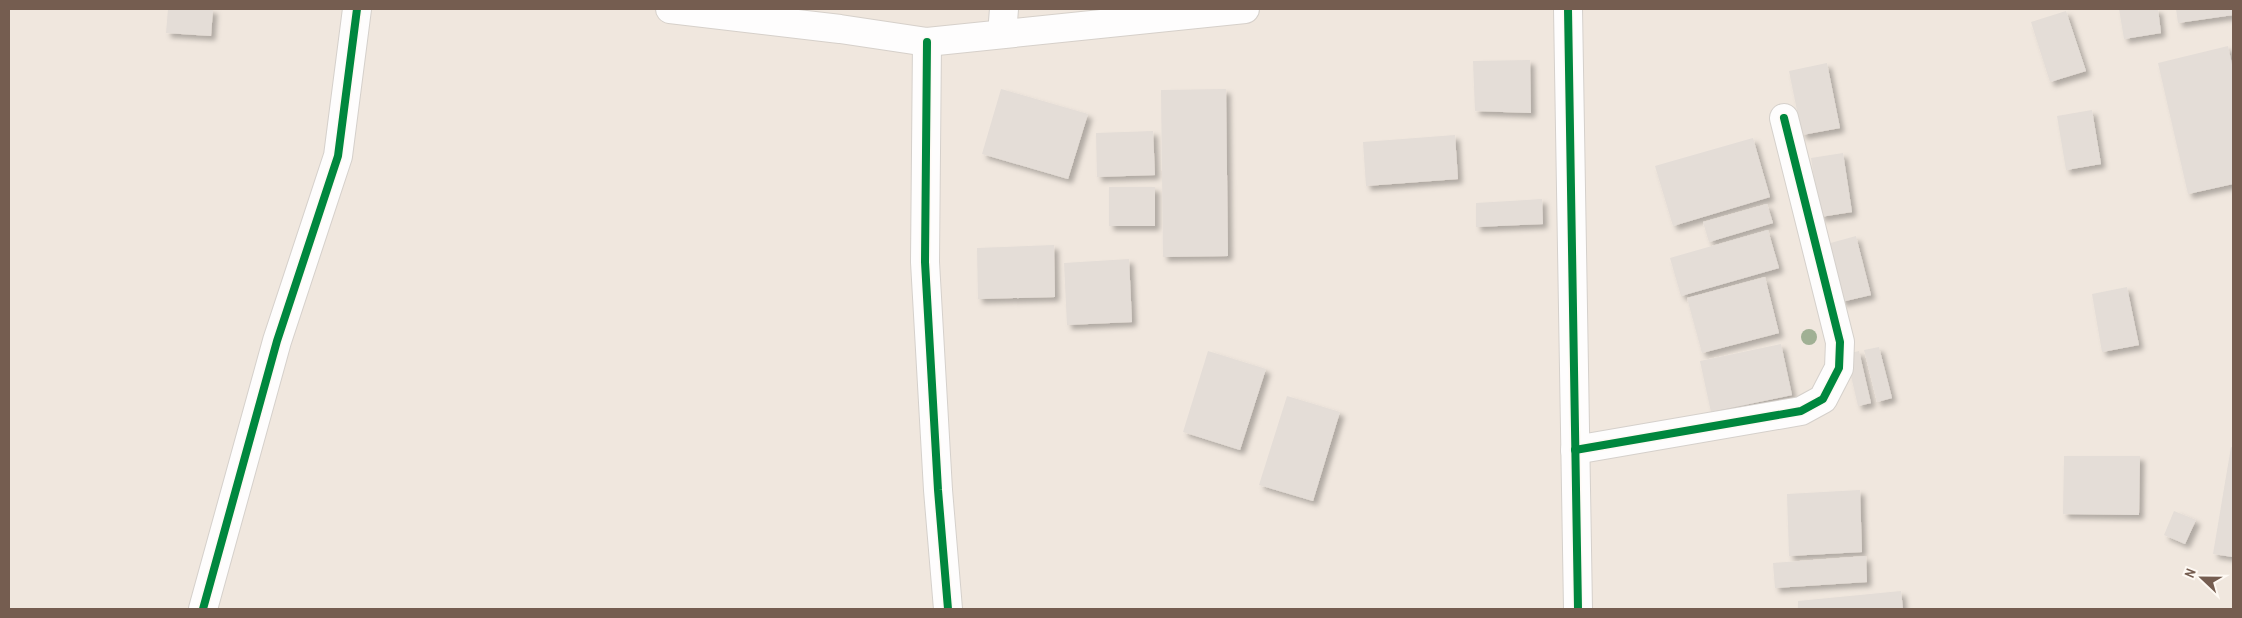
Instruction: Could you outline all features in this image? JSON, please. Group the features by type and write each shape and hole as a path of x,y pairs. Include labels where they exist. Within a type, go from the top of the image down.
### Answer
{"street":[{"path":"203,609 276,341 338,156 357,9"},
{"path":"670,9 840,29 927,42 1003,21 1245,9"},
{"path":"1568,9 1578,609"},
{"path":"927,42 925,262 938,490 948,609"},
{"path":"1575,450 1801,411 1823,399 1839,368 1840,342 1784,118"}],"shaded area":[{"path":"9,9 2233,9 2233,609 9,609"}],"building":[{"path":"168,9 213,9 211,36 166,33"},
{"path":"2119,9 2158,9 2161,33 2124,39"},
{"path":"2176,9 2233,9 2233,15 2178,23"},
{"path":"2066,11 2086,71 2050,82 2031,22"},
{"path":"2228,46 2233,69 2233,184 2188,194 2158,63"},
{"path":"1530,60 1531,113 1475,111 1473,61"},
{"path":"1827,63 1840,128 1802,135 1789,71"},
{"path":"1001,89 1088,114 1068,179 982,154"},
{"path":"1226,89 1228,256 1163,257 1161,90"},
{"path":"2092,110 2101,164 2066,170 2057,116"},
{"path":"1153,131 1155,175 1097,177 1096,133"},
{"path":"1455,135 1458,179 1366,186 1363,142"},
{"path":"1753,138 1770,197 1673,226 1655,166"},
{"path":"1843,153 1852,212 1820,217 1811,158"},
{"path":"1109,187 1155,187 1155,226 1109,226"},
{"path":"1542,199 1543,224 1476,227 1476,203"},
{"path":"1767,204 1773,223 1709,242 1703,222"},
{"path":"1768,230 1779,268 1681,296 1670,258"},
{"path":"1856,236 1871,295 1841,302 1827,244"},
{"path":"1054,245 1055,297 978,299 977,248"},
{"path":"1129,259 1132,322 1067,325 1064,263"},
{"path":"1765,277 1779,333 1702,353 1687,298"},
{"path":"2127,287 2139,345 2102,352 2092,294"},
{"path":"1781,344 1792,395 1711,412 1700,361"},
{"path":"1879,347 1892,398 1877,402 1864,350"},
{"path":"1208,351 1266,369 1240,450 1183,432"},
{"path":"1859,351 1871,403 1858,406 1846,354"},
{"path":"1287,396 1340,412 1313,501 1259,485"},
{"path":"2231,447 2233,448 2233,557 2213,554"},
{"path":"2064,456 2140,456 2139,515 2063,514"},
{"path":"1860,490 1862,552 1789,556 1787,494"},
{"path":"2174,511 2196,520 2185,544 2164,535"},
{"path":"1866,556 1867,582 1775,588 1773,563"},
{"path":"1901,591 1903,609 1798,609 1798,601"}],"cycle path":[{"path":"203,609 277,341 338,156 357,9"},
{"path":"1568,9 1578,609"},
{"path":"927,42 925,262 938,490 948,609"},
{"path":"1575,450 1801,411 1823,399 1839,368 1840,342 1784,118"}]}
